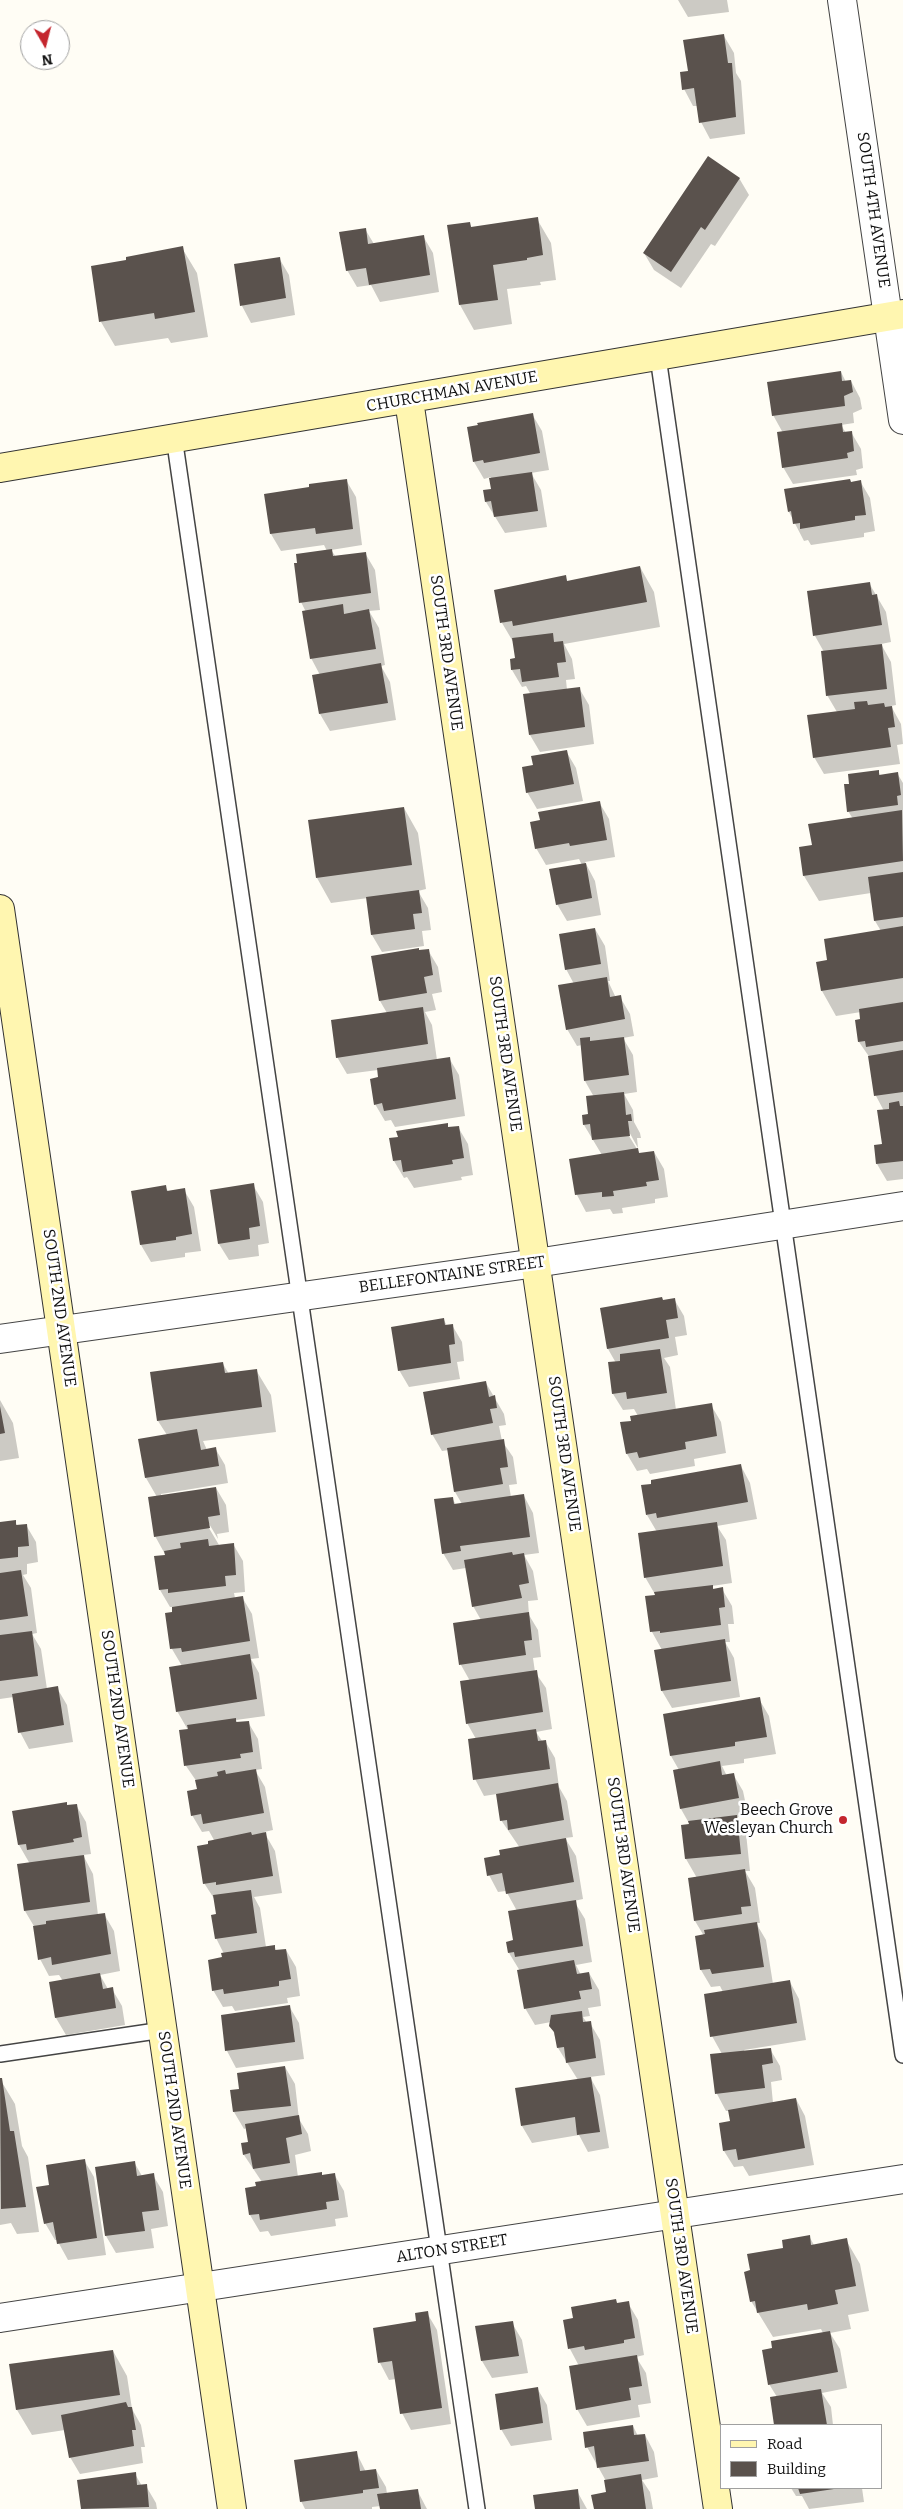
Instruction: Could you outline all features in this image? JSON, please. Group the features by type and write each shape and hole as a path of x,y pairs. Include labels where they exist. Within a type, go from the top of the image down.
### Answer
{"street":[{"name":"SOUTH 4TH AVENUE","path":"842,0 896,316 903,420"},
{"name":"CHURCHMAN AVENUE","path":"0,468 896,316"},
{"name":"SOUTH 3RD AVENUE","path":"409,400 718,2509"},
{"name":"SOUTH 2ND AVENUE","path":"0,909 232,2509"},
{"name":"BELLEFONTAINE STREET","path":"0,1339 536,1263 903,1206"},
{"name":"ALTON STREET","path":"0,2318 903,2179"}],"lane":[{"path":"658,357 903,2055"},
{"path":"174,437 477,2509"},
{"path":"0,2054 163,2030"}],"building":[{"path":"724,34 728,63 732,63 736,117 699,123 694,88 682,90 680,72 688,71 683,40"},
{"path":"708,156 740,178 705,230 701,227 671,272 643,253"},
{"path":"538,217 543,255 527,258 527,260 493,265 498,300 459,305 447,225 470,222 471,227"},
{"path":"366,228 368,244 424,235 430,275 369,285 366,268 346,271 339,232"},
{"path":"183,246 195,312 155,319 154,313 99,322 91,266 126,260 126,257"},
{"path":"280,257 286,298 240,306 234,264"},
{"path":"841,371 842,381 851,380 853,392 844,396 845,406 772,416 767,382"},
{"path":"533,413 540,453 484,463 483,460 473,462 467,427 478,425 477,423"},
{"path":"842,423 843,432 852,431 854,451 847,453 848,458 782,468 777,432"},
{"path":"532,472 538,511 494,517 491,501 485,502 483,490 491,489 489,478"},
{"path":"347,479 353,529 316,534 315,528 270,534 264,494 309,487 309,484"},
{"path":"850,479 851,482 861,480 866,515 855,516 855,520 800,529 800,523 793,524 791,511 788,512 784,489"},
{"path":"332,549 333,556 366,552 371,593 299,603 294,563 297,563 296,554"},
{"path":"640,566 647,602 513,626 512,621 500,623 494,590 566,575 567,581"},
{"path":"870,582 872,595 877,594 882,625 813,636 807,591"},
{"path":"343,604 344,614 369,609 376,649 310,659 302,611"},
{"path":"553,633 554,642 563,641 566,662 557,663 559,677 522,682 520,669 511,670 510,659 515,658 512,638"},
{"path":"882,644 887,689 826,696 821,651"},
{"path":"381,663 388,703 319,714 312,675"},
{"path":"580,687 585,727 529,735 523,694"},
{"path":"867,701 868,705 884,703 885,707 892,706 895,727 888,728 891,747 813,758 807,715 855,709 854,702"},
{"path":"567,750 574,784 526,793 522,767 533,765 531,756"},
{"path":"879,770 879,775 898,772 901,795 897,796 898,805 847,812 844,784 849,784 848,774"},
{"path":"600,801 607,840 570,846 569,843 535,849 530,822 540,820 538,812"},
{"path":"404,807 412,865 316,878 308,820"},
{"path":"902,810 903,861 803,876 799,847 812,845 808,824"},
{"path":"586,863 592,898 556,905 549,869"},
{"path":"903,872 903,917 874,921 868,877"},
{"path":"419,890 422,913 413,914 415,929 371,935 366,897"},
{"path":"903,926 903,978 821,991 816,962 827,960 824,939"},
{"path":"595,928 601,964 565,970 559,934"},
{"path":"419,948 419,950 429,949 433,975 424,977 427,993 379,1001 371,956"},
{"path":"607,977 610,997 621,995 625,1019 566,1030 558,985"},
{"path":"903,1002 903,1041 866,1047 865,1041 858,1042 855,1020 860,1019 859,1009"},
{"path":"423,1007 428,1044 336,1058 331,1020"},
{"path":"590,1037 590,1041 624,1037 629,1075 584,1081 580,1038"},
{"path":"903,1050 903,1092 874,1096 868,1056"},
{"path":"450,1057 456,1099 384,1111 382,1103 374,1105 370,1079 378,1077 377,1068"},
{"path":"624,1092 626,1115 631,1114 632,1121 628,1121 630,1136 592,1140 590,1124 583,1125 582,1115 588,1114 586,1096"},
{"path":"899,1101 900,1106 903,1106 903,1161 876,1164 874,1145 882,1144 877,1110 889,1109 889,1103"},
{"path":"448,1123 448,1127 459,1126 464,1158 452,1160 453,1164 403,1172 401,1160 393,1161 389,1138 398,1137 396,1131"},
{"path":"638,1148 639,1153 654,1151 659,1180 646,1182 647,1186 613,1191 614,1196 602,1197 602,1192 575,1195 569,1159"},
{"path":"254,1183 260,1226 249,1228 250,1239 218,1244 210,1190"},
{"path":"166,1185 167,1191 185,1188 192,1234 176,1237 176,1240 140,1245 131,1191"},
{"path":"662,1297 663,1300 675,1298 678,1318 666,1320 669,1338 607,1349 600,1308"},
{"path":"444,1318 445,1325 453,1324 455,1344 449,1345 451,1363 398,1371 391,1327"},
{"path":"660,1349 667,1393 627,1399 626,1392 612,1394 608,1362 620,1361 620,1354"},
{"path":"223,1362 225,1373 257,1369 262,1407 157,1421 150,1372"},
{"path":"486,1381 489,1397 495,1395 497,1408 490,1409 493,1423 431,1435 423,1392"},
{"path":"712,1403 717,1436 685,1442 686,1449 639,1458 637,1452 626,1454 620,1422 631,1421 630,1416"},
{"path":"0,1406 5,1433 0,1434"},
{"path":"197,1429 201,1450 216,1447 219,1466 145,1478 138,1439"},
{"path":"504,1439 508,1467 500,1468 503,1484 454,1492 447,1448"},
{"path":"741,1464 748,1502 657,1518 656,1513 646,1515 641,1485 651,1484 651,1480"},
{"path":"216,1487 220,1515 208,1517 210,1528 154,1537 148,1497"},
{"path":"524,1494 530,1537 460,1546 461,1551 442,1554 434,1499 453,1497 454,1504"},
{"path":"16,1520 16,1525 27,1524 29,1546 18,1547 18,1557 0,1559 0,1522"},
{"path":"717,1522 723,1566 644,1578 638,1533"},
{"path":"208,1539 209,1546 234,1543 236,1575 225,1576 226,1586 168,1593 168,1589 159,1590 154,1556 165,1555 164,1551 181,1548 180,1543"},
{"path":"512,1552 513,1555 524,1553 529,1583 519,1585 522,1598 472,1607 464,1560"},
{"path":"21,1570 28,1616 0,1620 0,1573"},
{"path":"713,1585 713,1589 723,1587 725,1607 719,1608 721,1625 660,1633 660,1631 650,1632 645,1596 655,1595 654,1592"},
{"path":"243,1596 250,1641 182,1652 181,1648 170,1649 165,1613 172,1612 172,1607"},
{"path":"529,1612 532,1640 524,1641 526,1655 459,1665 453,1623"},
{"path":"32,1631 38,1676 0,1681 0,1635"},
{"path":"725,1639 731,1681 661,1691 654,1650"},
{"path":"250,1654 257,1699 176,1712 169,1667"},
{"path":"537,1670 543,1712 466,1724 460,1681"},
{"path":"58,1686 64,1725 18,1733 12,1694"},
{"path":"760,1697 767,1737 735,1742 735,1746 670,1756 663,1714"},
{"path":"236,1718 236,1722 249,1721 253,1752 240,1754 241,1758 184,1766 179,1730 188,1729 187,1725"},
{"path":"536,1729 538,1741 546,1740 550,1769 473,1780 468,1739"},
{"path":"720,1761 722,1775 734,1773 739,1798 680,1809 673,1770"},
{"path":"256,1769 264,1813 203,1824 201,1814 191,1816 187,1791 197,1789 195,1780 218,1776 217,1772 225,1770 226,1774"},
{"path":"558,1783 564,1820 508,1830 507,1820 500,1821 496,1794"},
{"path":"67,1802 67,1805 77,1804 82,1837 73,1839 74,1842 27,1850 26,1844 18,1845 12,1811"},
{"path":"737,1815 741,1854 685,1859 681,1825 689,1824 688,1821"},
{"path":"251,1832 252,1835 266,1832 273,1876 216,1885 216,1882 203,1884 197,1846 208,1844 208,1841"},
{"path":"566,1838 574,1882 506,1894 502,1873 487,1876 484,1858 500,1855 499,1850"},
{"path":"84,1855 90,1902 24,1911 17,1864"},
{"path":"745,1869 751,1906 741,1907 742,1914 694,1921 688,1878"},
{"path":"251,1890 257,1933 215,1939 211,1915 216,1914 213,1895"},
{"path":"576,1900 583,1946 515,1957 514,1952 508,1953 506,1942 513,1940 508,1911"},
{"path":"105,1913 111,1954 52,1965 51,1957 38,1960 33,1926 46,1924 46,1921"},
{"path":"757,1922 764,1967 712,1974 710,1969 700,1970 695,1936 705,1934 704,1930"},
{"path":"275,1945 275,1950 286,1949 291,1979 279,1981 279,1986 224,1994 223,1989 212,1991 208,1960 222,1957 221,1953"},
{"path":"574,1960 577,1974 589,1972 592,1989 579,1991 581,1999 524,2009 517,1970"},
{"path":"100,1973 103,1989 113,1987 116,2008 55,2018 49,1982"},
{"path":"790,1980 797,2023 710,2037 704,1994"},
{"path":"290,2005 295,2042 225,2051 221,2015"},
{"path":"582,2011 583,2022 591,2021 596,2058 566,2063 564,2047 557,2048 554,2032 549,2026 551,2015"},
{"path":"771,2048 773,2063 762,2065 765,2088 715,2094 710,2054"},
{"path":"285,2066 291,2106 233,2112 230,2090 239,2089 237,2073"},
{"path":"591,2077 600,2132 577,2135 575,2117 521,2126 515,2088"},
{"path":"0,2078 2,2078 10,2131 14,2131 26,2207 1,2209"},
{"path":"796,2098 805,2148 738,2160 736,2149 723,2151 719,2123 730,2121 728,2110"},
{"path":"299,2115 302,2134 286,2138 290,2163 253,2169 250,2153 243,2155 241,2143 248,2142 245,2124"},
{"path":"85,2159 97,2238 57,2244 53,2222 44,2224 36,2187 49,2185 46,2165"},
{"path":"135,2161 137,2176 154,2173 159,2210 142,2212 145,2231 105,2236 95,2167"},
{"path":"322,2172 322,2175 335,2173 339,2200 326,2202 327,2209 260,2220 259,2214 249,2215 245,2188 256,2186 255,2182"},
{"path":"810,2235 811,2245 847,2238 856,2286 835,2290 838,2304 808,2310 807,2304 757,2313 755,2301 750,2302 744,2272 750,2270 747,2254 783,2248 782,2240"},
{"path":"616,2299 617,2303 629,2301 635,2338 624,2340 624,2343 585,2350 584,2346 568,2349 563,2320 573,2318 571,2307"},
{"path":"428,2311 442,2408 400,2414 392,2361 378,2363 373,2328 416,2321 415,2313"},
{"path":"513,2321 519,2356 481,2361 475,2326"},
{"path":"830,2331 838,2372 768,2385 762,2350 772,2348 771,2341"},
{"path":"113,2350 120,2395 16,2410 9,2364"},
{"path":"637,2355 642,2386 629,2388 631,2400 576,2410 569,2366"},
{"path":"538,2387 543,2423 500,2430 495,2394"},
{"path":"821,2389 827,2424 774,2424 770,2397"},
{"path":"126,2402 128,2407 132,2407 136,2430 132,2430 134,2446 69,2458 61,2415"},
{"path":"633,2425 634,2435 645,2434 649,2461 597,2468 594,2446 585,2448 583,2432"},
{"path":"357,2451 360,2471 376,2469 379,2488 363,2490 363,2493 300,2502 294,2460"},
{"path":"136,2472 137,2485 147,2484 149,2507 81,2509 77,2480"},
{"path":"641,2474 646,2509 594,2509 591,2495 606,2492 604,2480"},
{"path":"418,2489 421,2509 380,2509 377,2494"},
{"path":"578,2489 580,2509 535,2509 533,2495"},
{"path":"798,2489 834,2489 800,2494"}],"place":[{"name":"Beech Grove Wesleyan Church","path":"843,1820"}]}
